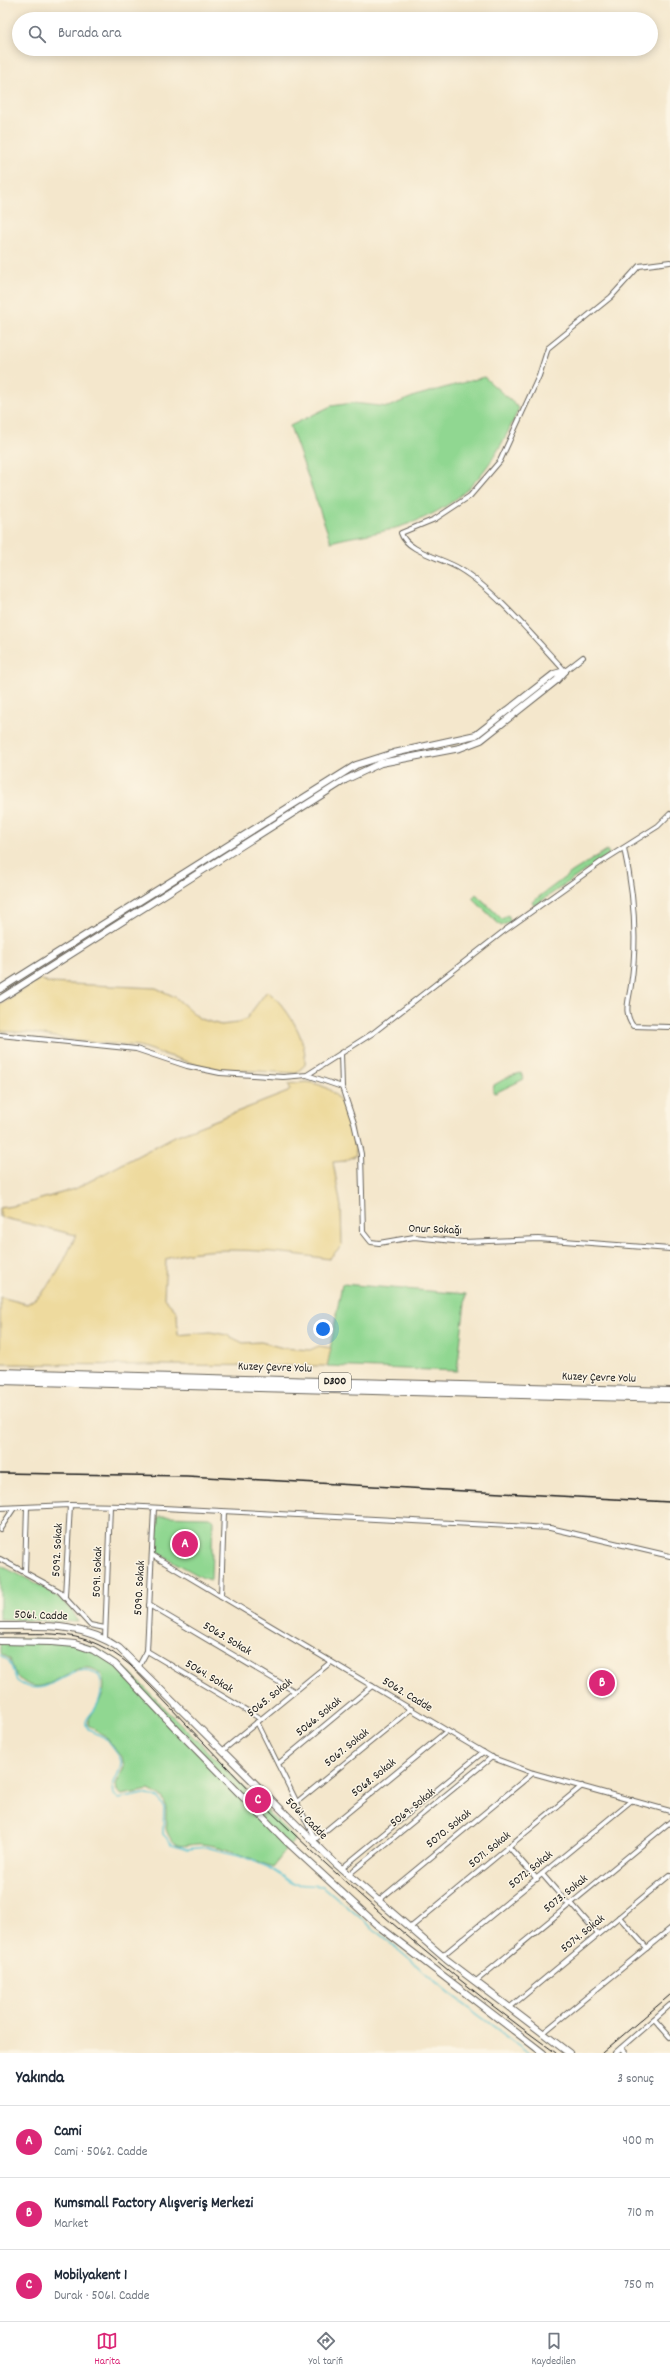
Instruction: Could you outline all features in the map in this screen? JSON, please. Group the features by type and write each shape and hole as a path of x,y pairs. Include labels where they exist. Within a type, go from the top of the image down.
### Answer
{"highway":[{"name":"Kuzey Çevre Yolu","path":"0,1373 670,1392"},
{"name":"Kuzey Çevre Yolu","path":"0,1380 670,1398"},
{"path":"0,1384 66,1382"}],"street":[{"path":"565,671 480,584 450,563 410,546 401,533 435,519 470,496 500,461 536,383 548,348 611,297 639,266 670,262"},
{"path":"0,999 345,780 381,763 460,748 481,740 557,680 565,671 583,657"},
{"path":"0,989 356,765 394,753 476,735 554,674 565,671"},
{"path":"307,1075 383,1026 504,931 658,826 670,814"},
{"path":"624,848 631,878 634,924 633,964 626,1006 628,1017 633,1026 670,1027"},
{"path":"0,1035 136,1049 187,1066 220,1073 283,1077 307,1075 342,1087"},
{"name":"Onur Sokağı","path":"341,1053 342,1087 359,1144 363,1185 363,1232 371,1242 379,1243 414,1237 463,1242 538,1239 670,1249"},
{"path":"0,1508 70,1505 110,1506 550,1528 670,1556"},
{"name":"5092. Sokak","path":"65,1596 70,1505"},
{"name":"5091. Sokak","path":"105,1639 110,1506"},
{"path":"25,1572 27,1507"},
{"path":"0,1529 14,1508"},
{"name":"5090. Sokak","path":"139,1666 147,1651 154,1508"},
{"path":"220,1596 224,1512"},
{"name":"5062. Cadde","path":"152,1555 492,1757 533,1773 670,1811"},
{"path":"0,1559 65,1596 90,1625 97,1628 106,1628"},
{"name":"5063. Sokak","path":"149,1605 294,1691"},
{"name":"5061. Cadde","path":"0,1626 64,1626 85,1630 105,1639 124,1652 222,1751 314,1840 341,1869 442,1956 569,2053"},
{"path":"0,1641 75,1644 93,1650 115,1664 180,1734 284,1839 376,1924 543,2053"},
{"name":"5064. Sokak","path":"147,1651 259,1720"},
{"name":"5065. Sokak","path":"222,1751 331,1662"},
{"name":"5066. Sokak","path":"278,1764 372,1686"},
{"name":"5067. Sokak","path":"297,1802 411,1709"},
{"path":"259,1720 314,1840"},
{"name":"5068. Sokak","path":"314,1840 447,1731"},
{"name":"5069. Sokak","path":"341,1869 483,1752"},
{"name":"5069. Sokak","path":"348,1875 492,1757"},
{"name":"5070. Sokak","path":"378,1901 533,1773"},
{"name":"5071. Sokak","path":"410,1928 582,1786"},
{"name":"5072. Sokak","path":"442,1956 632,1800"},
{"name":"5073. Sokak","path":"475,1982 670,1822"},
{"path":"509,1847 537,1878"},
{"path":"542,1874 598,1934"},
{"name":"5074. Sokak","path":"509,2008 670,1875"},
{"path":"619,1917 647,1948"},
{"path":"542,2033 670,1929"},
{"path":"616,2053 670,2005"},
{"path":"654,2019 670,2038"},
{"path":"621,2048 626,2053"}],"green space":[{"path":"484,377 519,408 497,452 470,487 454,501 413,522 381,532 331,542 290,426 331,406 353,403 388,407 415,396"},
{"path":"607,850 609,854 534,906 532,902 572,872"},
{"path":"476,894 502,919 507,915 509,916 510,922 501,926 472,898"},
{"path":"521,1073 524,1079 495,1093 493,1092 494,1085 510,1076"},
{"path":"342,1284 466,1294 457,1371 327,1366"},
{"path":"160,1516 210,1517 213,1519 211,1580 203,1578 158,1553 156,1550 158,1518"},
{"path":"0,1565 56,1595 73,1612 78,1622 0,1619"},
{"path":"0,1639 60,1640 89,1646 117,1660 295,1839 273,1867 220,1847 202,1844 184,1846 176,1844 169,1836 167,1831 166,1806 162,1797 149,1790 122,1795 117,1791 116,1784 124,1767 122,1757 105,1736 88,1725 103,1690 104,1682 101,1674 92,1669 82,1668 43,1686 34,1686 17,1677 10,1659 0,1653"}],"sand":[{"path":"40,979 49,983 156,988 175,997 200,1019 221,1025 237,1023 246,1019 267,991 281,1005 294,1024 303,1044 305,1065 296,1073 218,1069 194,1064 139,1046 77,1041 33,1033 0,1031 0,1005"},
{"path":"306,1082 319,1085 330,1090 338,1098 349,1118 352,1130 356,1155 345,1161 333,1162 341,1207 342,1245 329,1259 247,1250 225,1250 203,1251 166,1259 164,1298 177,1312 178,1335 210,1332 227,1335 243,1343 261,1342 283,1348 310,1350 319,1346 331,1348 327,1366 0,1364 0,1297 27,1304 36,1298 44,1291 57,1274 76,1235 0,1217 0,1208 24,1204 75,1189 175,1136 288,1092 290,1089 289,1084"}],"waterway":[{"path":"0,1655 9,1661 17,1681 29,1687 40,1688 78,1671 88,1670 98,1674 101,1681 98,1704 89,1716 86,1726 90,1731 106,1739 121,1761 120,1770 113,1784 113,1794 119,1799 144,1794 159,1798 164,1807 163,1834 172,1844 187,1849 206,1847 239,1855 268,1867 294,1884 323,1886 449,1993 529,2053"}],"tram line":[{"path":"0,1634 53,1634 83,1639 113,1653 130,1665 252,1793 325,1863 421,1948 488,2002 556,2053"},
{"path":"602,2053 670,1995"}],"railway":[{"path":"0,1473 187,1476 670,1502"}],"place":[{"name":"Cami","path":"185,1544"},
{"name":"Kumsmall Factory Alışveriş Merkezi","path":"602,1683"},
{"name":"Mobilyakent 1","path":"258,1800"}]}
